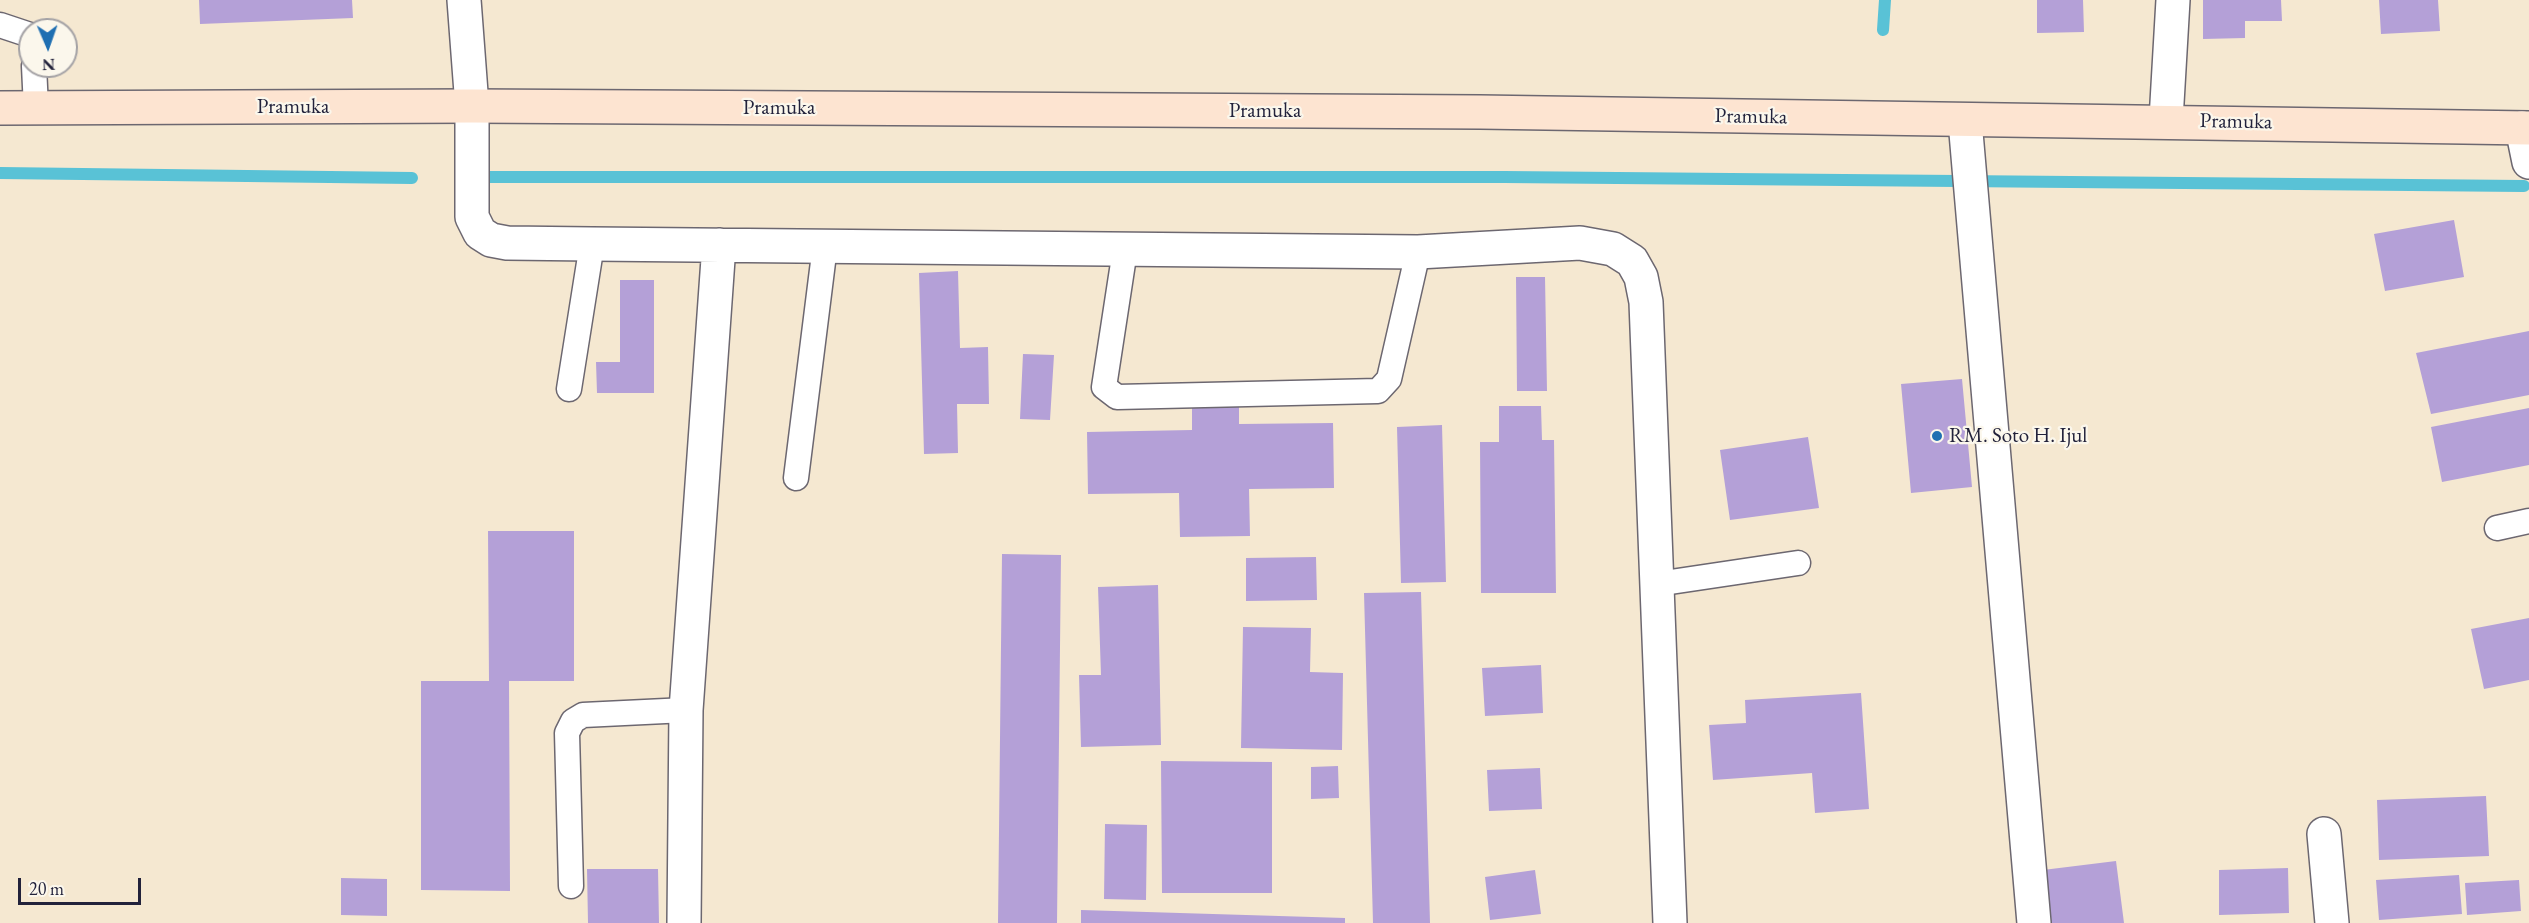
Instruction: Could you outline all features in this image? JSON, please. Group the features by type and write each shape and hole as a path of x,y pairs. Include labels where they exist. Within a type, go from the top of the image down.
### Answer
{"street":[{"path":"464,0 472,106 472,217 480,233 491,240 507,243 1418,252 1580,243 1613,249 1632,261 1641,277 1646,302 1670,923"},
{"path":"2166,120 2173,0"},
{"name":"Pramuka","path":"0,108 472,106 1468,112 1965,121 2166,120 2525,128"},
{"path":"1965,121 1972,228 2034,923"},
{"path":"2525,128 2529,161"},
{"path":"684,923 686,710 719,245"},
{"path":"2325,834 2332,923"}],"lane":[{"path":"0,25 18,31"},
{"path":"35,78 36,108"},
{"path":"569,389 592,244"},
{"path":"796,478 825,246"},
{"path":"1125,250 1104,387 1117,397 1378,391 1389,379 1418,252"},
{"path":"2497,528 2529,521"},
{"path":"1657,584 1798,563"},
{"path":"571,886 567,733 573,720 583,715 686,710"}],"building":[{"path":"199,0 352,0 353,18 200,24"},
{"path":"2037,0 2083,0 2084,32 2037,33"},
{"path":"2203,0 2281,0 2282,21 2245,21 2245,38 2203,39"},
{"path":"2379,0 2438,0 2440,31 2381,34"},
{"path":"2454,220 2464,277 2385,291 2374,234"},
{"path":"958,271 960,348 988,347 989,404 957,404 958,453 924,454 919,273"},
{"path":"1516,277 1545,277 1547,391 1517,391"},
{"path":"620,280 654,280 654,393 597,393 596,362 620,362"},
{"path":"2529,331 2529,395 2431,414 2416,353"},
{"path":"1023,354 1054,355 1050,420 1020,419"},
{"name":"RM. Soto H. Ijul","path":"1962,379 1972,487 1911,493 1901,384"},
{"path":"1239,403 1239,424 1333,423 1334,488 1249,489 1250,536 1180,537 1179,493 1088,494 1087,432 1192,430 1192,404"},
{"path":"1499,406 1541,406 1542,440 1554,440 1556,593 1481,593 1480,442 1499,442"},
{"path":"2529,408 2529,465 2442,482 2431,427"},
{"path":"1442,425 1446,582 1401,583 1397,427"},
{"path":"1808,437 1819,508 1730,520 1720,450"},
{"path":"488,531 574,531 574,681 509,681 510,891 421,890 421,681 489,681"},
{"path":"1002,554 1061,555 1057,923 998,923"},
{"path":"1316,557 1317,600 1246,601 1246,558"},
{"path":"1158,585 1161,745 1081,747 1079,675 1101,675 1098,587"},
{"path":"1421,592 1430,923 1373,923 1364,593"},
{"path":"2529,618 2529,680 2484,689 2471,629"},
{"path":"1243,627 1311,628 1310,672 1343,673 1342,750 1241,748"},
{"path":"1541,665 1543,713 1485,716 1482,668"},
{"path":"1861,693 1869,809 1815,813 1812,773 1713,780 1709,725 1746,723 1745,700"},
{"path":"1161,761 1272,762 1272,893 1162,893"},
{"path":"1338,766 1339,798 1311,799 1311,767"},
{"path":"1540,768 1542,809 1489,811 1487,770"},
{"path":"2486,796 2489,856 2379,860 2377,800"},
{"path":"1105,824 1147,825 1146,900 1104,899"},
{"path":"2116,861 2124,923 2050,923 2043,870"},
{"path":"2288,868 2289,913 2219,915 2219,870"},
{"path":"587,869 658,869 659,923 588,923"},
{"path":"1535,870 1541,914 1490,920 1485,877"},
{"path":"2459,875 2462,914 2379,920 2376,880"},
{"path":"341,878 387,879 387,916 341,915"},
{"path":"2519,880 2521,911 2467,915 2465,883"},
{"path":"1081,910 1345,918 1345,923 1081,923"}],"waterway":[{"path":"1883,30 1885,0"},
{"path":"0,173 412,178"},
{"path":"473,177 1504,177 2524,186"}],"place":[{"name":"RM. Soto H. Ijul","path":"1937,436"}]}
